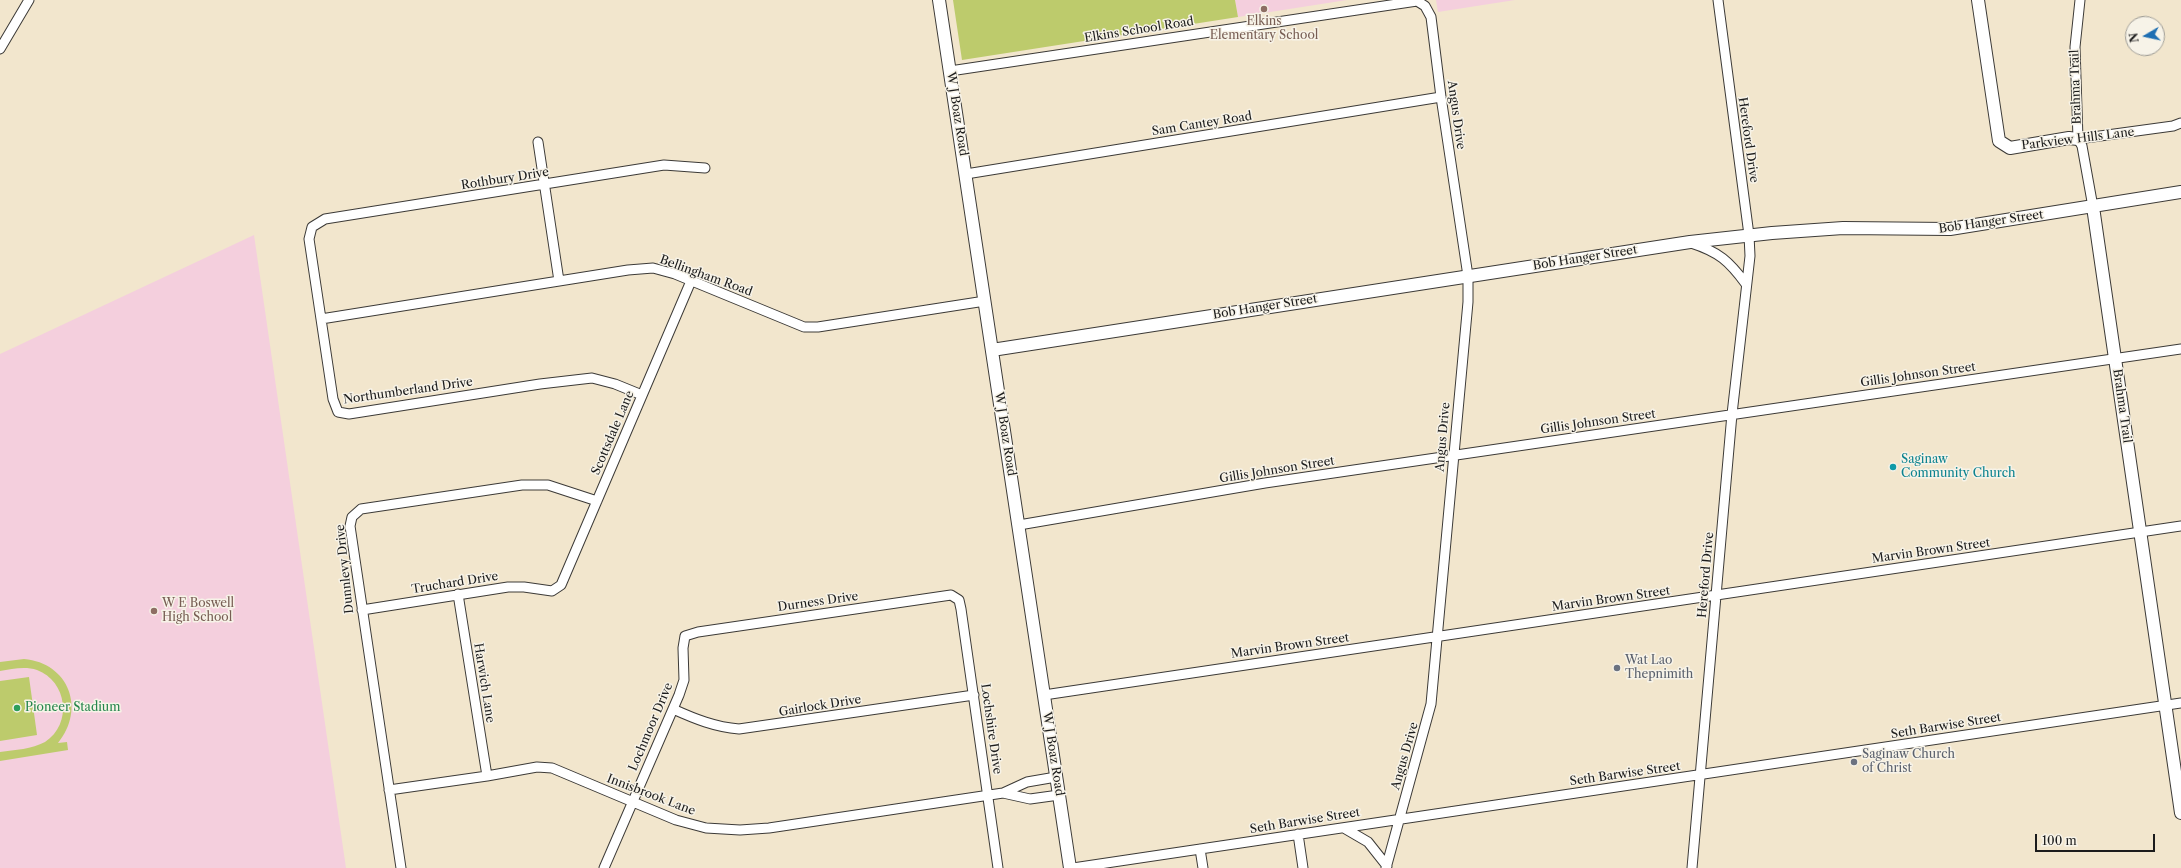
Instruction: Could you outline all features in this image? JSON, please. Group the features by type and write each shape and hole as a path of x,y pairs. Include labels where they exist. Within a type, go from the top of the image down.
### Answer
{"street":[{"path":"0,49 29,0"},
{"name":"W J Boaz Road","path":"939,0 1071,868"},
{"name":"Hereford Drive","path":"1692,868 1732,414 1750,256 1749,235 1718,0"},
{"name":"Parkview Hills Lane","path":"1978,0 1999,141 2010,148 2069,138 2078,139 2173,126 2181,123"},
{"name":"Brahma Trail","path":"2080,0 2075,47 2078,139 2082,146 2093,207 2181,813"},
{"name":"Elkins School Road","path":"950,71 1417,1 1425,6"},
{"name":"Angus Drive","path":"1386,867 1429,718 1438,636 1468,302 1468,276 1441,98 1432,24 1425,6"},
{"name":"Sam Cantey Road","path":"966,174 1441,98"},
{"path":"538,142 560,281"},
{"name":"Rothbury Drive","path":"312,227 325,219 664,165 705,168"},
{"name":"Bob Hanger Street","path":"992,350 1690,242 1749,235 1843,228 1950,229 2181,192"},
{"name":"Northumberland Drive","path":"312,227 309,239 333,399 338,412 349,414 532,385 592,378 615,384 642,395"},
{"path":"1690,242 1712,250 1726,259 1746,284"},
{"name":"Bellingham Road","path":"321,319 628,270 653,268 691,280 804,327 818,327 985,301"},
{"name":"Scottsdale Lane","path":"552,591 561,585 691,280"},
{"name":"Gillis Johnson Street","path":"1019,525 1265,483 2181,349"},
{"name":"Dunnlevy Drive","path":"401,868 350,526 352,517 361,510 522,485 548,486 597,501"},
{"name":"Marvin Brown Street","path":"1044,695 2181,526"},
{"name":"Truchard Drive","path":"362,610 458,594 524,587 552,591"},
{"name":"Harwich Lane","path":"458,594 487,776"},
{"name":"Durness Drive","path":"686,636 698,632 951,594 955,596"},
{"name":"Lochshire Drive","path":"955,596 959,600 961,609 998,868"},
{"name":"Lochmoor Drive","path":"604,868 673,710 684,680 683,648 686,636"},
{"name":"Gairlock Drive","path":"673,710 706,723 724,728 739,729 974,695"},
{"name":"Seth Barwise Street","path":"1071,868 2181,703"},
{"name":"Innisbrook Lane","path":"389,790 487,776 537,767 552,768 676,820 706,828 740,830 769,828 988,796 1003,793 1027,782 1056,777"},
{"name":"Innisbrook Lane","path":"1003,793 1030,799 1059,795"},
{"path":"1344,828 1368,842 1386,867"},
{"path":"1298,834 1303,868"},
{"path":"1200,849 1203,868"}],"shaded area":[{"name":"Elkins Elementary School","path":"1235,0 1347,0 1238,17"},
{"path":"1436,0 1515,0 1438,12"},
{"name":"W E Boswell High School","path":"254,235 346,868 0,868 0,354"}],"green space":[{"path":"953,0 1235,0 1238,17 962,60"},
{"path":"24,659 40,662 52,669 62,678 68,690 71,703 71,716 66,730 58,743 67,742 68,750 0,761 0,752 29,748 45,742 54,734 60,725 63,714 63,703 60,693 55,683 47,676 37,670 28,668 0,671 0,662"},
{"name":"Pioneer Stadium","path":"29,677 37,735 0,741 0,681"}],"place":[{"name":"Elkins Elementary School","path":"1264,9"},
{"name":"Saginaw Community Church","path":"1893,467"},
{"name":"W E Boswell High School","path":"154,611"},
{"name":"Wat Lao Thepnimith","path":"1617,668"},
{"name":"Pioneer Stadium","path":"17,708"},
{"name":"Saginaw Church of Christ","path":"1854,762"}]}
